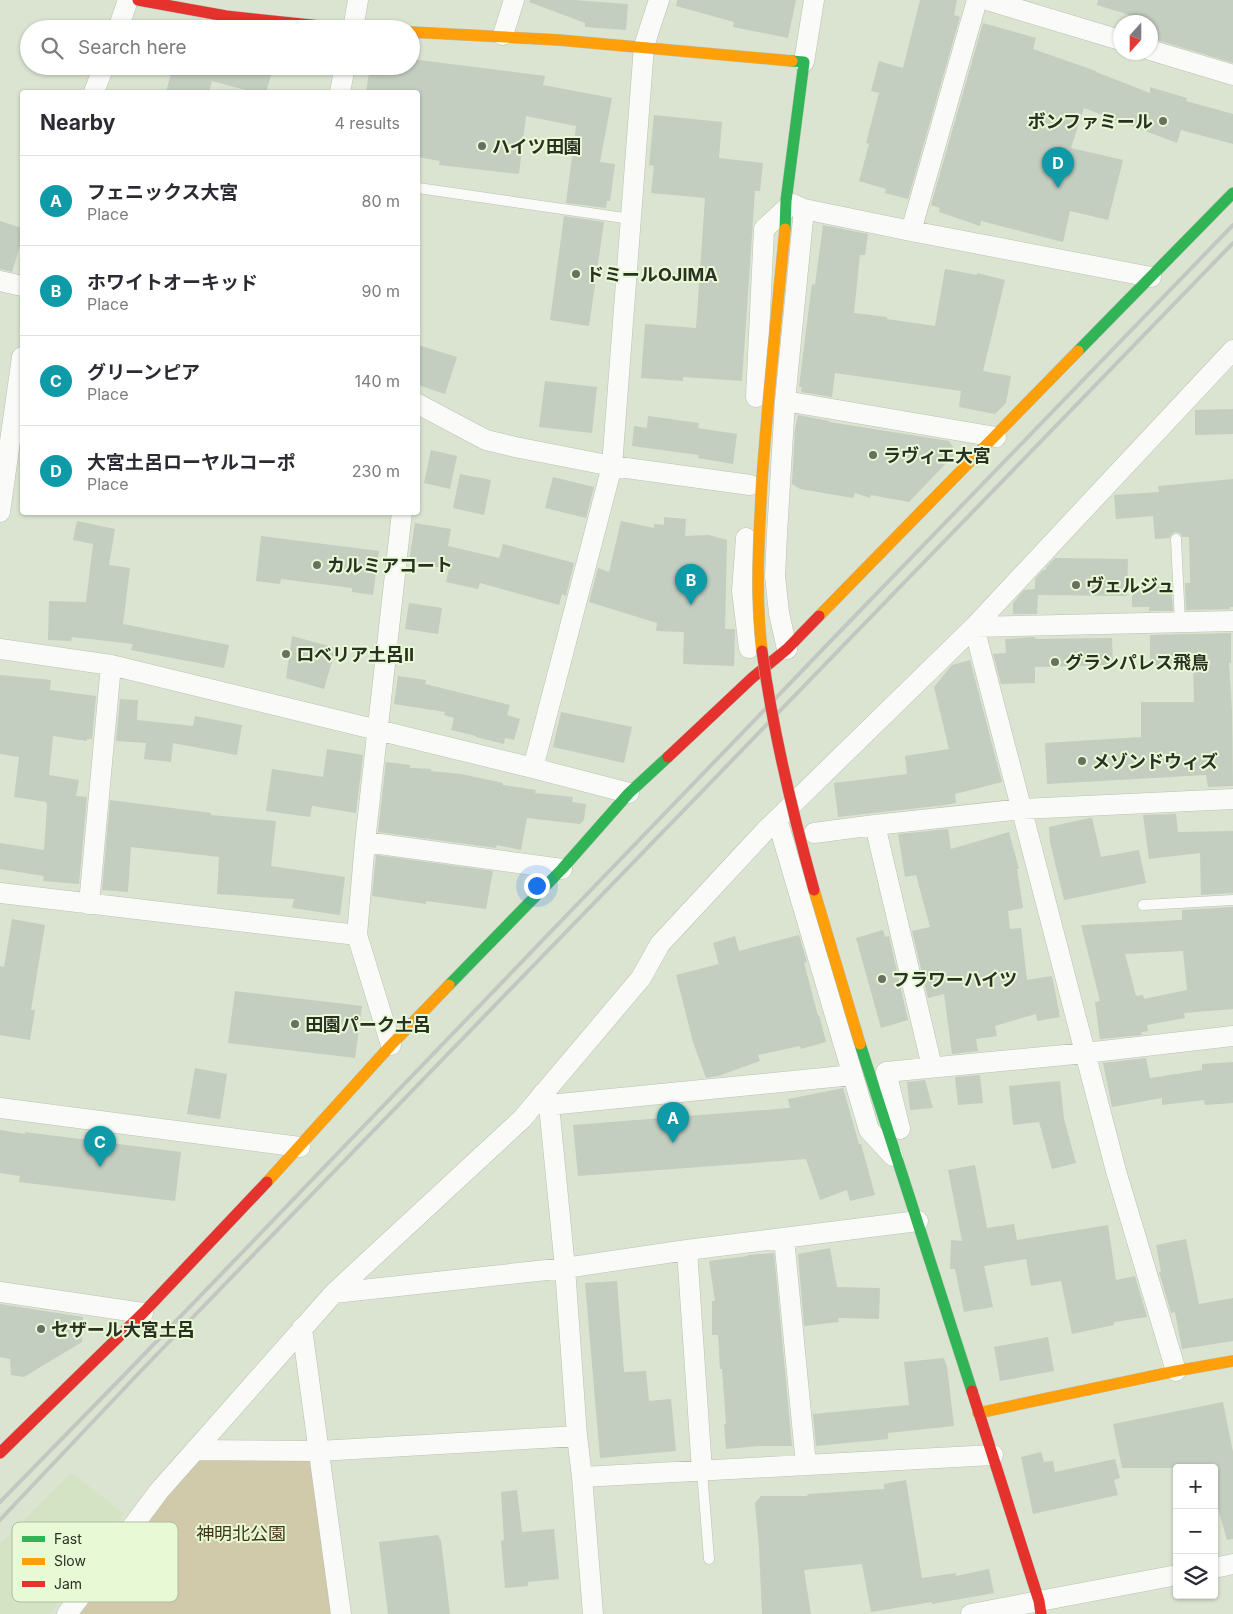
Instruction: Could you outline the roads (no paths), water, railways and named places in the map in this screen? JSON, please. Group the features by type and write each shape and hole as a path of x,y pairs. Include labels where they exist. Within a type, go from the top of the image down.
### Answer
{"street":[{"path":"121,20 128,0"},
{"path":"138,0 226,16 264,20"},
{"path":"355,20 358,0"},
{"path":"503,36 514,0"},
{"path":"533,768 612,466 644,46 659,0"},
{"path":"787,649 779,613 775,576 785,401 792,206 804,62 814,0"},
{"path":"911,231 977,0"},
{"path":"987,0 1113,38"},
{"path":"420,32 644,46 804,62"},
{"path":"1158,52 1233,75"},
{"path":"95,90 101,75"},
{"path":"340,90 343,75"},
{"path":"0,1452 143,1313 300,1148 391,1045 562,869 629,793 752,678 787,649 1233,193"},
{"path":"792,206 1151,277"},
{"path":"792,206 784,229 764,454 757,566 761,639 774,731 802,845 860,1044 993,1455 1040,1608"},
{"path":"752,678 742,592 757,382 764,229 792,206"},
{"path":"0,281 20,286"},
{"path":"136,1522 195,1450 334,1293 522,1118 546,1099 641,978 660,944 777,820 974,627 1233,350"},
{"path":"0,512 20,371"},
{"path":"785,401 996,436"},
{"path":"420,405 486,440 612,466 750,485"},
{"path":"391,1045 357,935 364,842 402,515"},
{"path":"974,627 1233,622"},
{"path":"974,627 1116,1171 1176,1371"},
{"path":"0,649 111,665 629,793"},
{"path":"89,904 111,665"},
{"path":"814,833 1022,810 1233,799"},
{"path":"777,820 870,1130 899,1164"},
{"path":"875,825 932,1067"},
{"path":"364,842 562,869"},
{"path":"0,894 357,935"},
{"path":"899,1164 901,1133 886,1072 1085,1053 1233,1036"},
{"path":"546,1099 853,1075"},
{"path":"546,1099 566,1268 576,1436 582,1477 593,1614"},
{"path":"0,1108 300,1148"},
{"path":"334,1293 566,1268 687,1250 918,1222"},
{"path":"784,1238 806,1466"},
{"path":"687,1250 702,1471"},
{"path":"0,1292 143,1313"},
{"path":"302,1328 341,1614"},
{"path":"978,1413 1176,1371 1233,1361"},
{"path":"195,1450 319,1451 576,1436"},
{"path":"582,1477 993,1455"},
{"path":"1218,1567 1233,1564"},
{"path":"971,1614 1040,1608 1173,1576"},
{"path":"67,1614 76,1602"}],"lane":[{"path":"420,188 631,219"},
{"path":"1176,539 1180,622"},
{"path":"1143,906 1233,900"},
{"path":"702,1471 709,1559"}],"railway":[{"path":"0,1502 1233,225"},
{"path":"0,1520 136,1376 1233,243"}],"place":[{"name":"ボンファミール","path":"1163,121"},
{"name":"ハイツ田園","path":"482,146"},
{"name":"大宮土呂ローヤルコーポ","path":"1058,188"},
{"name":"ドミールOJIMA","path":"576,274"},
{"name":"ラヴィエ大宮","path":"873,455"},
{"name":"カルミアコート","path":"317,565"},
{"name":"ヴェルジュ","path":"1076,585"},
{"name":"ホワイトオーキッド","path":"691,605"},
{"name":"ロベリア土呂Ⅱ","path":"286,654"},
{"name":"グランパレス飛鳥","path":"1055,662"},
{"name":"メゾンドウィズ","path":"1082,761"},
{"name":"フラワーハイツ","path":"882,979"},
{"name":"田園パーク土呂","path":"295,1024"},
{"name":"フェニックス大宮","path":"673,1143"},
{"name":"グリーンピア","path":"100,1167"},
{"name":"セザール大宮土呂","path":"41,1329"}],"park label":[{"name":"神明北公園","path":"241,1533"}]}
